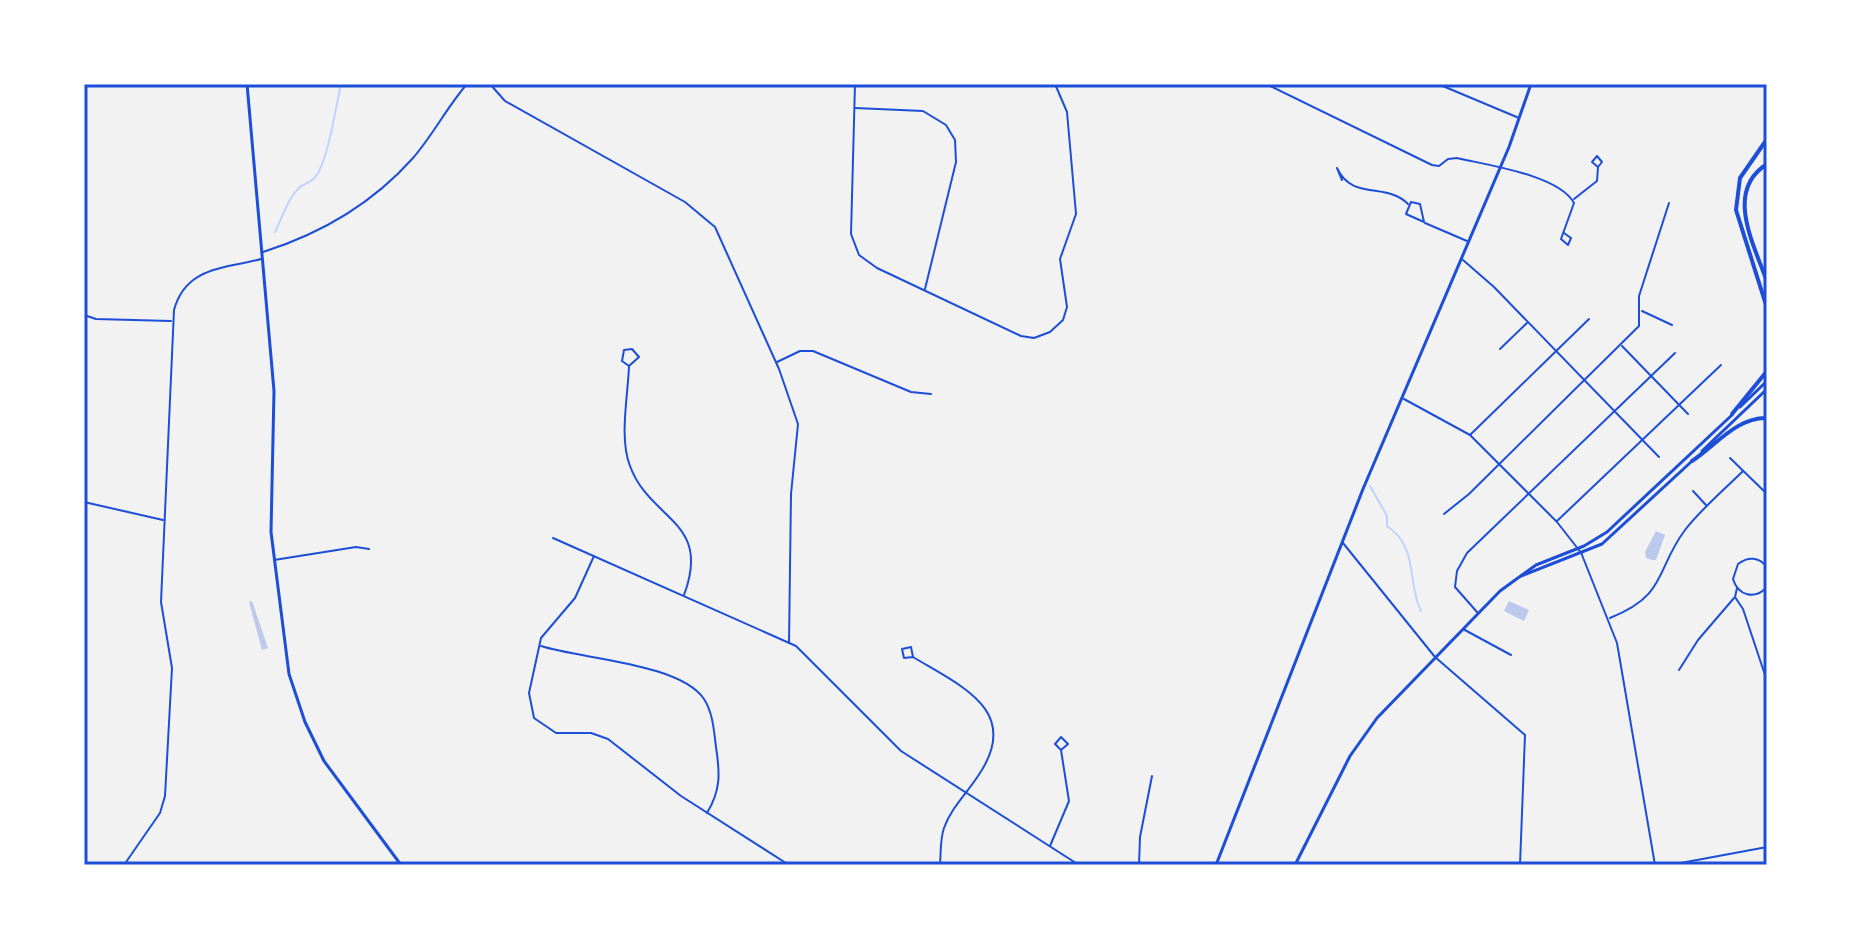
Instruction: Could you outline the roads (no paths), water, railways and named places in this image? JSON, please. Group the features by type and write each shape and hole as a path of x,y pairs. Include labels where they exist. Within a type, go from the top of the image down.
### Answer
{"highway":[{"path":"1767,139 1740,178 1736,210 1767,308"},
{"path":"1767,164 1747,183 1743,204 1767,282"},
{"path":"1732,414 1767,371"},
{"path":"1692,461 1744,422 1767,418"}],"main road":[{"path":"247,84 274,391 273,561 289,674 305,722 330,771 401,865"},
{"path":"1216,865 1342,542 1500,169 1531,84"},
{"path":"1295,865 1359,740 1477,612 1538,563 1578,549 1607,532 1767,381"},
{"path":"1521,576 1582,554 1615,534 1767,389"}],"street":[{"path":"262,252 314,232 375,195 413,158 467,84"},
{"path":"490,84 505,101 647,180 710,220 776,362 792,403 799,432 791,494 789,643"},
{"path":"855,84 851,234 854,247 877,268 1030,338 1050,332 1063,320 1067,307 1060,259 1076,214 1068,114 1055,84"},
{"path":"1266,84 1432,165 1439,166 1453,158 1500,169 1542,180 1573,199"},
{"path":"1438,84 1520,119"},
{"path":"854,108 923,111 946,125 955,140 956,162 925,290"},
{"path":"1573,199 1596,184 1598,167"},
{"path":"1342,180 1362,190 1402,198 1408,204 1420,204 1424,222"},
{"path":"1564,233 1574,213 1573,199"},
{"path":"1444,514 1639,326 1641,288 1669,203"},
{"path":"1408,204 1406,214 1468,242"},
{"path":"124,865 160,813 165,796 172,668 161,602 172,321 180,293 198,274 263,258"},
{"path":"1461,259 1528,322 1659,457"},
{"path":"1641,311 1672,325"},
{"path":"84,315 96,319 172,321"},
{"path":"1470,435 1589,319"},
{"path":"1500,349 1528,322"},
{"path":"1622,345 1688,414"},
{"path":"629,348 639,357 635,365 629,366 621,356 629,348"},
{"path":"776,362 800,351 813,351 911,392 931,394"},
{"path":"1477,612 1457,592 1457,571 1467,553 1675,353"},
{"path":"1557,522 1721,365"},
{"path":"629,366 627,457 638,481 687,537 692,563 683,596"},
{"path":"1402,399 1470,435 1557,522 1582,554 1609,618 1621,662 1655,865"},
{"path":"1730,458 1767,494"},
{"path":"1609,618 1636,606 1655,588 1683,533 1743,471"},
{"path":"1693,491 1707,506"},
{"path":"84,502 165,521"},
{"path":"553,538 789,643 809,657 888,740 1079,865"},
{"path":"1342,542 1435,657 1525,735 1520,865"},
{"path":"273,561 356,547 369,549"},
{"path":"594,556 575,598 545,631 539,646 529,702 540,725 556,733 600,735 707,814 789,865"},
{"path":"1679,670 1698,640 1735,597 1737,588 1733,574 1742,561 1757,559 1767,567"},
{"path":"1737,588 1753,595 1767,587"},
{"path":"1735,597 1743,609 1767,681"},
{"path":"1462,629 1511,655"},
{"path":"539,646 667,676 695,689 710,711 720,768 720,786 707,814"},
{"path":"913,657 976,697 991,718 995,735 992,752 944,828 940,865"},
{"path":"1050,847 1069,801 1061,750"},
{"path":"1139,865 1140,837 1152,776"},
{"path":"1670,865 1767,847"},
{"path":"653,865 665,865"}],"waterway":[{"path":"275,232 292,197 314,178 320,168 328,146 341,84"},
{"path":"1370,486 1387,516 1387,526 1404,544 1421,611"},
{"path":"84,860 91,865"}]}
